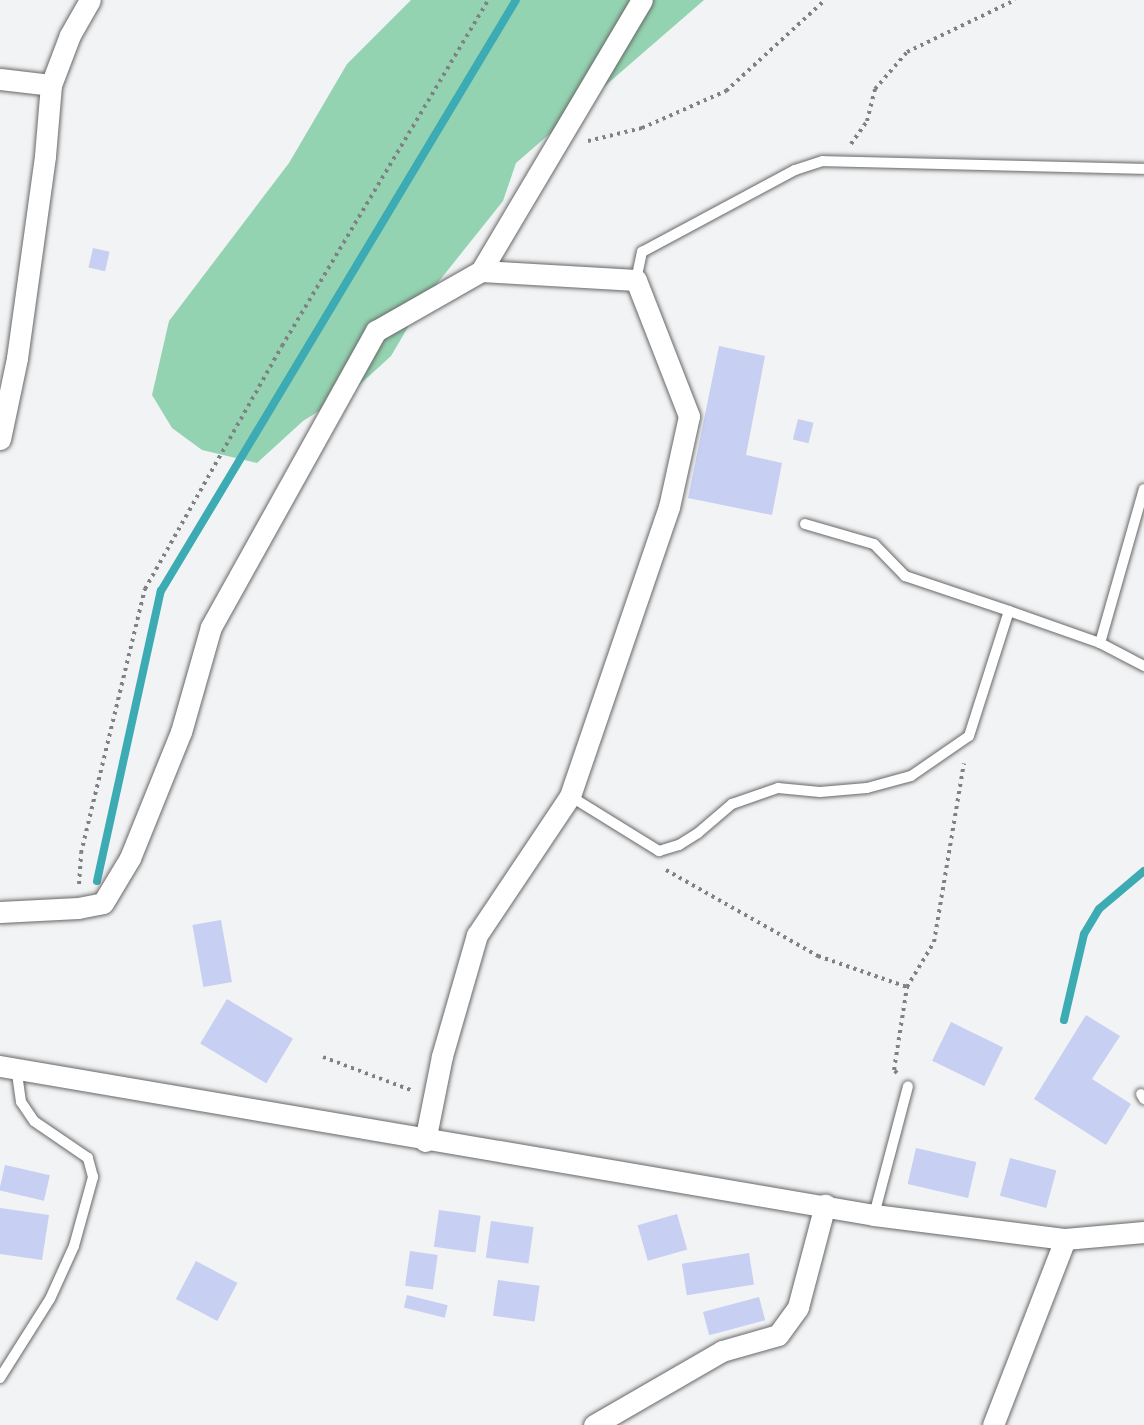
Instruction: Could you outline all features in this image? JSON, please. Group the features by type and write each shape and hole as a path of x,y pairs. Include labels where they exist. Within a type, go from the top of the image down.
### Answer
{"street":[{"path":"0,439 17,358 45,156 51,85 70,35 90,0"},
{"path":"0,912 78,908 103,903 130,858 181,732 211,627 376,331 481,271 642,0"},
{"path":"0,79 51,85"},
{"path":"425,1141 442,1056 477,935 570,796 669,507 689,416 636,280 481,271"},
{"path":"9,1069 874,1215 1065,1239 1144,1232"},
{"path":"594,1425 722,1351 778,1335 798,1308 825,1205"},
{"path":"993,1425 1065,1239"}],"lane":[{"path":"636,280 642,252 795,170 823,161 1144,169"},
{"path":"1100,643 1144,489"},
{"path":"806,524 874,544 904,576 1100,643 1144,666"},
{"path":"570,796 659,851 679,845 698,833 732,804 778,788 820,792 867,788 911,776 969,736 1009,610"},
{"path":"0,1378 50,1299 74,1246 93,1177 88,1158 34,1121 21,1102 9,1069"},
{"path":"874,1215 908,1086"}],"path":[{"path":"78,908 81,853 145,589 282,346 488,0"},
{"path":"552,150 642,128 726,91 825,0"},
{"path":"839,161 867,121 875,88 907,52 1015,0"},
{"path":"908,1086 894,1070 907,987 919,972 934,942 969,736"},
{"path":"659,851 659,866 818,956 907,987"},
{"path":"323,1057 410,1090 442,1056"}],"green space":[{"path":"411,0 704,0 516,163 503,201 424,300 391,356 357,387 303,421 257,463 202,450 172,428 152,395 169,321 289,163 347,64"}],"building":[{"path":"93,248 110,252 105,271 89,267"},
{"path":"719,346 765,356 746,455 782,463 772,515 688,498"},
{"path":"798,419 814,423 808,443 793,439"},
{"path":"221,920 232,982 203,987 192,925"},
{"path":"227,999 293,1039 266,1083 200,1044"},
{"path":"1086,1015 1120,1036 1092,1079 1131,1104 1106,1145 1034,1099"},
{"path":"951,1022 1003,1047 984,1086 932,1061"},
{"path":"916,1148 976,1162 968,1198 908,1184"},
{"path":"1010,1158 1056,1170 1046,1208 1000,1196"},
{"path":"5,1165 50,1175 44,1201 0,1191"},
{"path":"0,1208 49,1215 42,1260 0,1254"},
{"path":"439,1210 481,1216 475,1252 434,1247"},
{"path":"677,1214 687,1250 648,1261 638,1225"},
{"path":"491,1221 534,1227 528,1264 486,1258"},
{"path":"410,1251 438,1255 433,1290 405,1286"},
{"path":"749,1253 754,1285 687,1295 682,1264"},
{"path":"196,1261 237,1283 217,1321 176,1299"},
{"path":"498,1280 540,1286 535,1321 493,1316"},
{"path":"407,1295 448,1305 445,1318 404,1308"},
{"path":"759,1297 765,1320 709,1335 703,1312"}],"waterway":[{"path":"97,881 161,591 516,0"},
{"path":"1064,1020 1084,934 1099,909 1144,871"}]}
